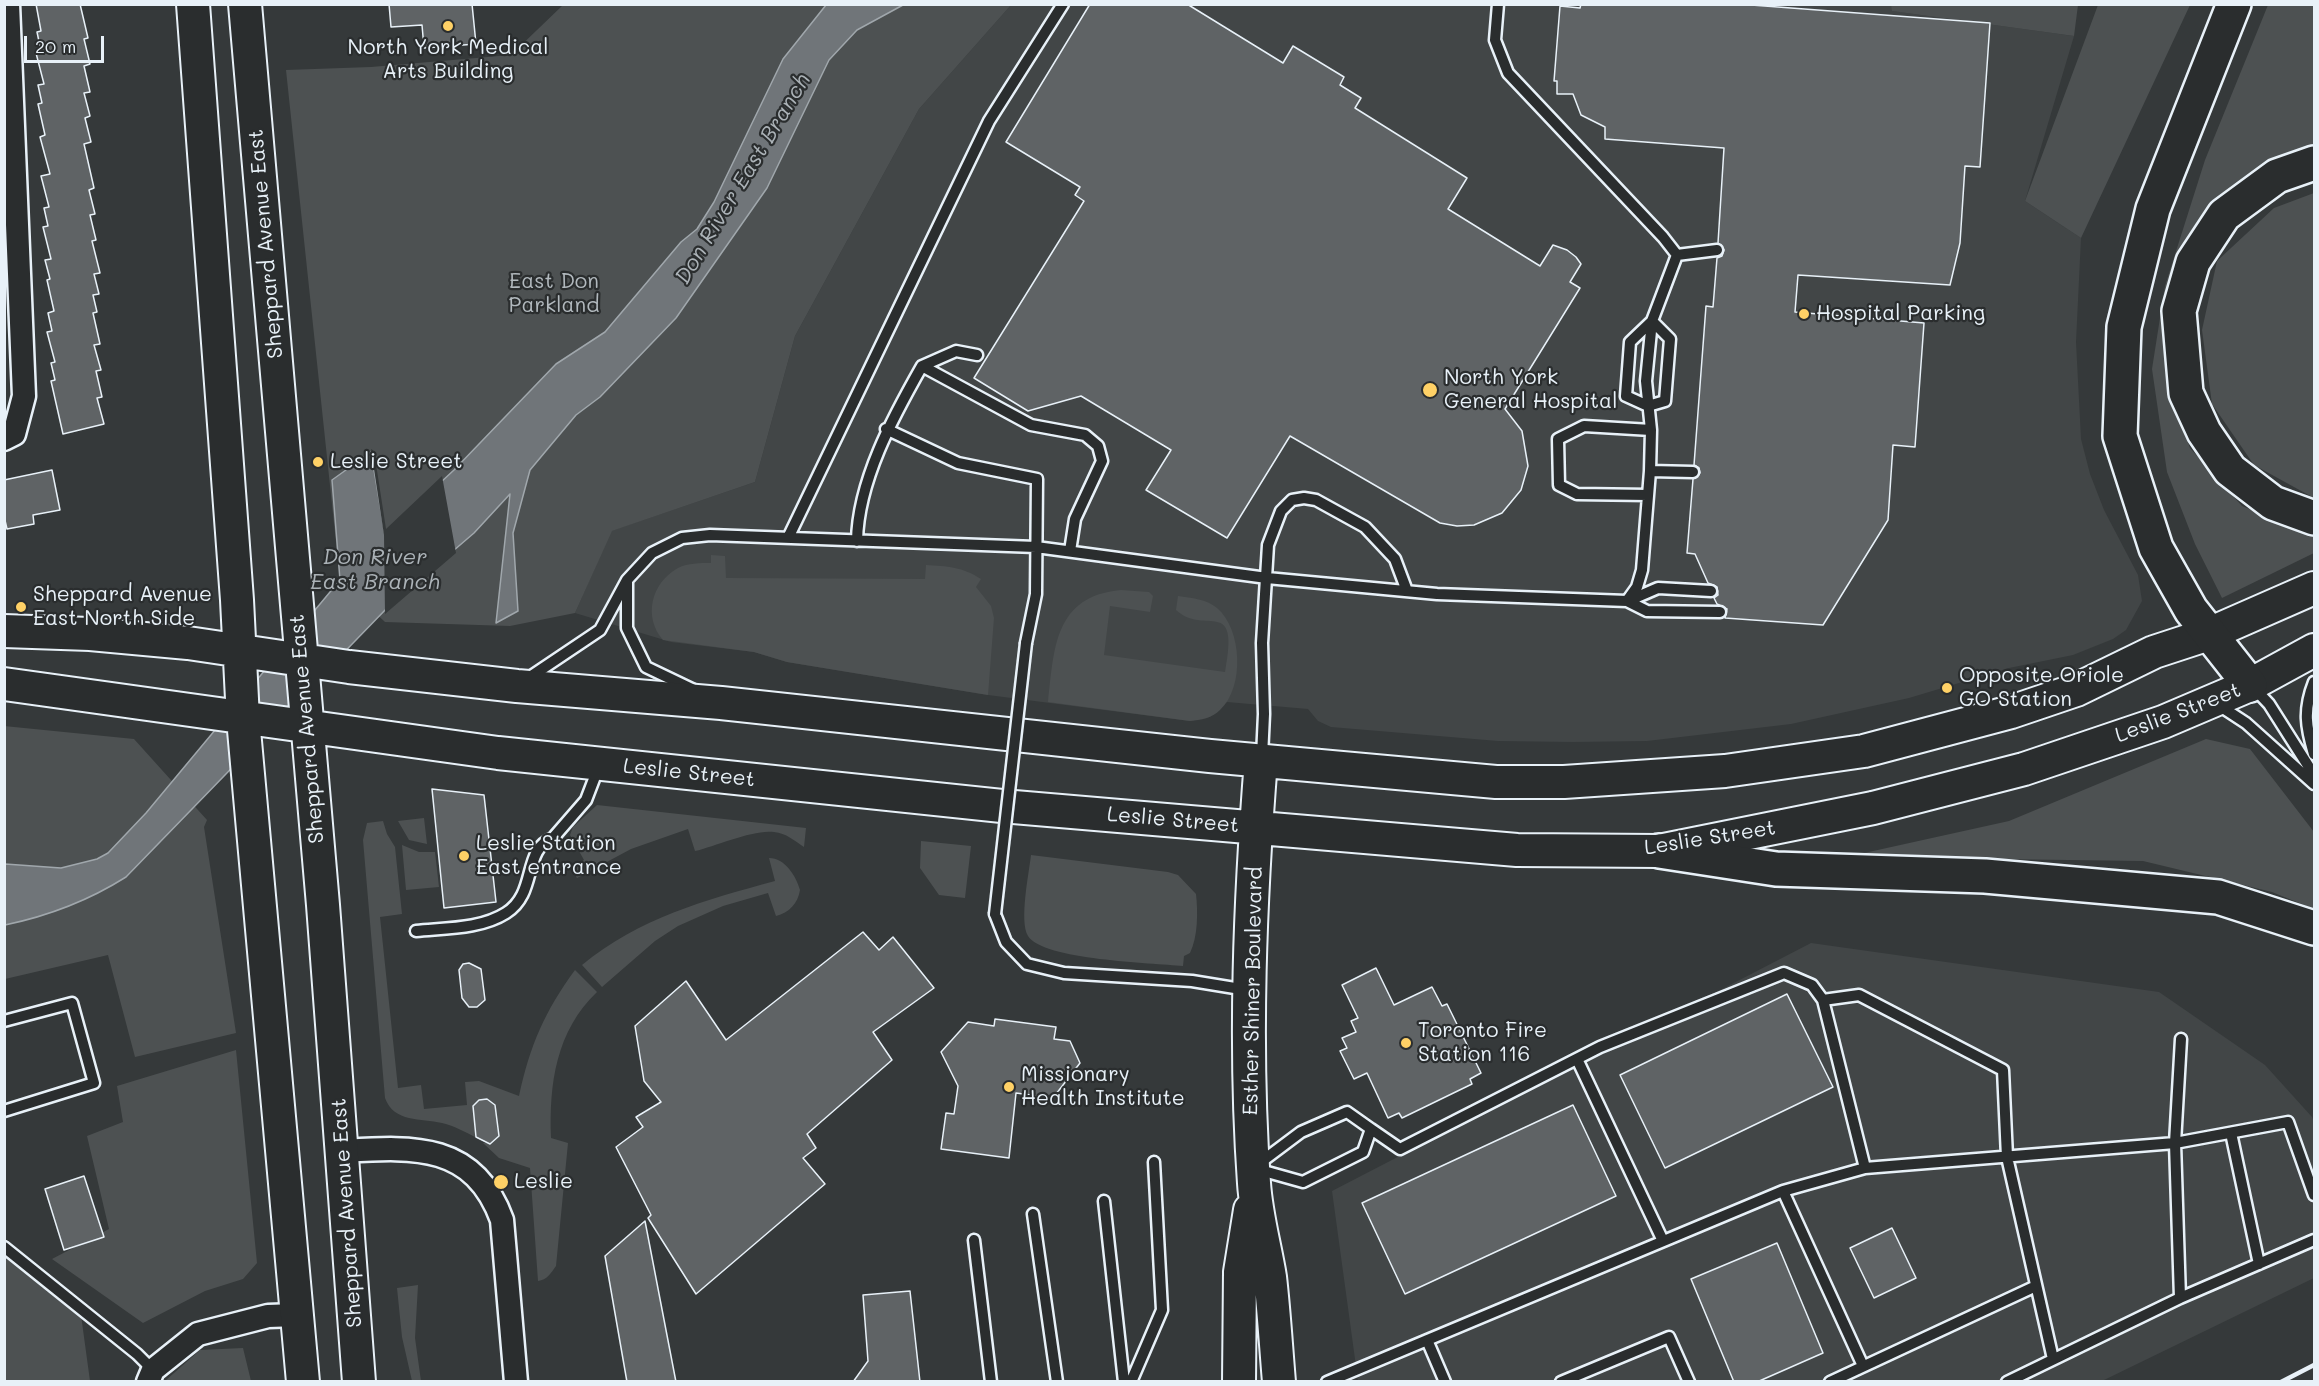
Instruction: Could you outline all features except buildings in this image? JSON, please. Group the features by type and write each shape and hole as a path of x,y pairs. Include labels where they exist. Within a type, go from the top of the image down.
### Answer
{"highway":[{"path":"2234,4 2153,209 2124,327 2120,435 2156,548 2191,610 2250,685"},
{"path":"2314,163 2277,176 2224,215 2193,262 2179,311 2186,393 2204,432 2230,470 2273,502 2314,518"},
{"path":"1659,851 1776,869 1985,876 2218,897 2314,928"}],"main road":[{"path":"194,4 243,718 303,1382"},
{"name":"Sheppard Avenue East","path":"245,4 303,661 343,1151 359,1382"},
{"path":"4,631 90,634 239,650 303,661 517,686 721,703 1261,760 1496,782 1564,782 1725,771 1864,751 2011,712 2076,690 2154,652 2209,634 2314,588"},
{"name":"Leslie Street","path":"4,684 498,753 1002,806 1516,850 1659,851 1873,808 2012,772 2163,722 2250,685 2314,650"},
{"name":"Esther Shiner Boulevard","path":"1261,760 1250,990 1254,1177 1270,1278 1279,1382"},
{"name":"Esther Shiner Boulevard","path":"1239,1382 1240,1272 1254,1177"}],"street":[{"path":"4,440 14,434 24,396 8,4"},
{"path":"343,1151 399,1147 431,1152 462,1166 495,1200 502,1220 516,1382"},
{"path":"150,1376 198,1334 267,1316 297,1315"}],"lane":[{"path":"788,538 989,121 1064,4"},
{"path":"1498,4 1495,40 1508,73 1677,255"},
{"path":"1677,255 1717,250"},
{"path":"1627,601 1637,587 1642,570 1650,471 1651,430 1646,381 1652,321 1677,255"},
{"path":"1652,321 1670,339 1665,401 1648,406 1626,396 1626,387 1630,342 1652,321"},
{"path":"858,541 858,520 886,429 922,366 956,351 977,355"},
{"path":"922,366 1031,425 1084,435 1098,446 1102,461 1075,519 1070,550"},
{"path":"1648,495 1576,494 1559,486 1558,439 1584,426 1651,430"},
{"path":"886,429 958,463 1037,479 1036,594 1026,644 995,914 1006,942 1027,964 1064,972 1192,981 1250,990"},
{"path":"1650,471 1693,472"},
{"path":"1261,760 1264,714 1262,643 1268,545 1281,511 1292,500 1304,498 1316,500 1365,527 1395,559 1407,591"},
{"path":"517,686 600,630 627,580 652,553 682,538 710,535 1036,547 1267,578 1461,596 1627,601 1658,588 1711,591"},
{"path":"627,580 627,628 646,667 721,703"},
{"path":"1627,601 1647,611 1720,612"},
{"path":"2314,682 2308,697 2306,726 2314,754"},
{"path":"2250,685 2269,704 2314,775"},
{"path":"2211,701 2246,723 2314,784"},
{"path":"416,931 478,924 507,912 527,891 535,852 545,841 553,838 586,800 600,763"},
{"path":"1254,1177 1301,1132 1347,1112 1400,1149 1600,1047 1784,973 1812,985 1823,1000 1865,1168"},
{"path":"1823,1000 1859,995 2003,1070 2007,1157 2053,1359"},
{"path":"4,1021 72,1003 94,1083 4,1111"},
{"path":"2180,1298 2175,1143 2181,1039"},
{"path":"1577,1059 1663,1241"},
{"path":"1327,1382 1783,1191 1865,1168 2175,1143 2288,1122 2314,1195"},
{"path":"1254,1177 1304,1182 1363,1152 1371,1129"},
{"path":"2231,1133 2259,1264"},
{"path":"1131,1382 1162,1310 1154,1162"},
{"path":"1783,1191 1863,1366"},
{"path":"1104,1202 1124,1382"},
{"path":"1033,1214 1057,1382"},
{"path":"974,1240 991,1382"},
{"path":"2007,1382 2180,1298 2314,1240"},
{"path":"4,1247 137,1354 150,1376"},
{"path":"1830,1382 2036,1286"},
{"path":"1561,1382 1669,1337 1689,1382"},
{"path":"1427,1340 1445,1382"}],"shaded area":[{"name":"North York General Hospital","path":"1891,4 1893,11 2074,36 2025,201 2081,238 2076,342 2081,439 2090,474 2104,510 2138,575 2142,601 2126,630 2113,639 2073,655 2009,668 1909,698 1791,724 1647,741 1498,741 1331,727 1318,721 1308,709 1227,702 1210,717 1190,721 988,695 787,662 754,652 671,642 575,613 611,531 755,482 795,336 919,109 1011,5"},
{"path":"1811,943 2159,992 2265,1065 2312,1117 2314,1122 2314,1278 2102,1381 1358,1381 1332,1191"}],"green space":[{"name":"East Don Parkland","path":"563,5 1011,5 919,109 795,336 755,482 612,531 575,613 510,626 385,622 340,580 286,70 371,67 511,55"},
{"path":"1891,5 2078,5 2074,36 1892,11"},
{"path":"2098,5 2190,5 2081,238 2025,201"},
{"path":"2268,5 2314,5 2314,154 2281,160 2220,198 2180,270 2167,326 2167,382 2190,448 2242,506 2314,536 2314,553 2222,598 2195,544 2167,472 2152,369 2165,286 2205,160"},
{"path":"2314,193 2314,498 2254,465 2212,404 2202,330 2217,261 2274,208"},
{"path":"711,555 725,556 726,578 925,579 926,565 955,568 974,575 981,579 976,587 991,606 994,618 988,695 787,662 754,652 663,640 653,621 652,611 656,591 661,582 678,568 690,564 711,563"},
{"path":"1121,590 1149,592 1153,596 1150,612 1110,606 1104,655 1225,672 1228,633 1224,625 1187,617 1176,610 1178,596 1199,599 1208,603 1217,608 1225,617 1236,643 1237,673 1228,700 1217,713 1190,721 1048,702 1056,645 1070,614 1082,603 1099,594"},
{"path":"4,726 134,739 207,820 204,827 236,1033 135,1057 108,955 5,979"},
{"path":"2206,739 2250,749 2314,832 2314,909 2272,892 2143,861 1846,857 2009,821"},
{"path":"597,805 806,828 804,847 782,834 766,832 746,835 695,851 688,829 631,849 577,878 571,868 584,860 570,835 573,827"},
{"path":"424,818 427,844 409,840 398,821"},
{"path":"383,821 387,834 395,847 402,914 380,917 398,1088 421,1085 424,1109 467,1105 465,1082 479,1081 519,1096 528,1061 540,1029 555,1000 575,970 597,992 572,1024 558,1059 554,1078 551,1138 568,1143 556,1266 544,1279 538,1281 530,1168 499,1158 483,1143 492,1143 498,1136 493,1103 483,1099 474,1105 477,1138 447,1124 401,1116 389,1106 385,1098 363,840 367,823"},
{"path":"921,841 971,846 965,898 939,895 920,868"},
{"path":"402,845 419,852 435,852 439,887 406,890"},
{"path":"1031,855 1178,875 1196,894 1197,901 1195,940 1190,953 1184,956 1183,966 1099,959 1054,950 1038,944 1028,936 1024,920"},
{"path":"769,858 785,864 796,879 800,890 799,895 789,910 776,916 768,893 723,906 678,926 655,941 602,987 582,965 626,935 674,912 775,881"},
{"path":"236,1050 257,1263 243,1279 205,1291 143,1323 52,1259 109,1229 87,1136 123,1122 117,1086"},
{"path":"4,1243 81,1315 90,1381 5,1381"},
{"path":"418,1285 415,1338 421,1381 412,1381 402,1337 397,1288"},
{"path":"243,1348 251,1381 165,1381 200,1350"}],"water":[{"name":"Don River East Branch","path":"826,5 903,5 857,30 829,60 767,188 676,318 600,397 576,415 530,470 513,533 518,611 496,623 510,494 474,533 389,606 126,877 67,907 5,925 5,864 61,868 97,859 108,853 146,813 340,580 332,480 371,452 385,534 454,470 556,364 605,332 681,242 697,229 714,202 783,59"}],"pier":[{"path":"371,449 374,451 386,529 442,476 456,553 385,614 384,535"}],"railway":[{"path":"2281,1382 2314,1365"}],"place":[{"name":"North York Medical Arts Building","path":"448,26"},
{"name":"Hospital Parking","path":"1804,314"},
{"name":"North York General Hospital","path":"1430,390"},
{"name":"Leslie Street","path":"318,462"},
{"name":"Sheppard Avenue East North Side","path":"21,607"},
{"name":"Opposite Oriole GO Station","path":"1947,688"},
{"name":"Leslie Station East entrance","path":"464,856"},
{"name":"Toronto Fire Station 116","path":"1406,1043"},
{"name":"Missionary Health Institute","path":"1009,1087"},
{"name":"Leslie","path":"501,1182"}]}
